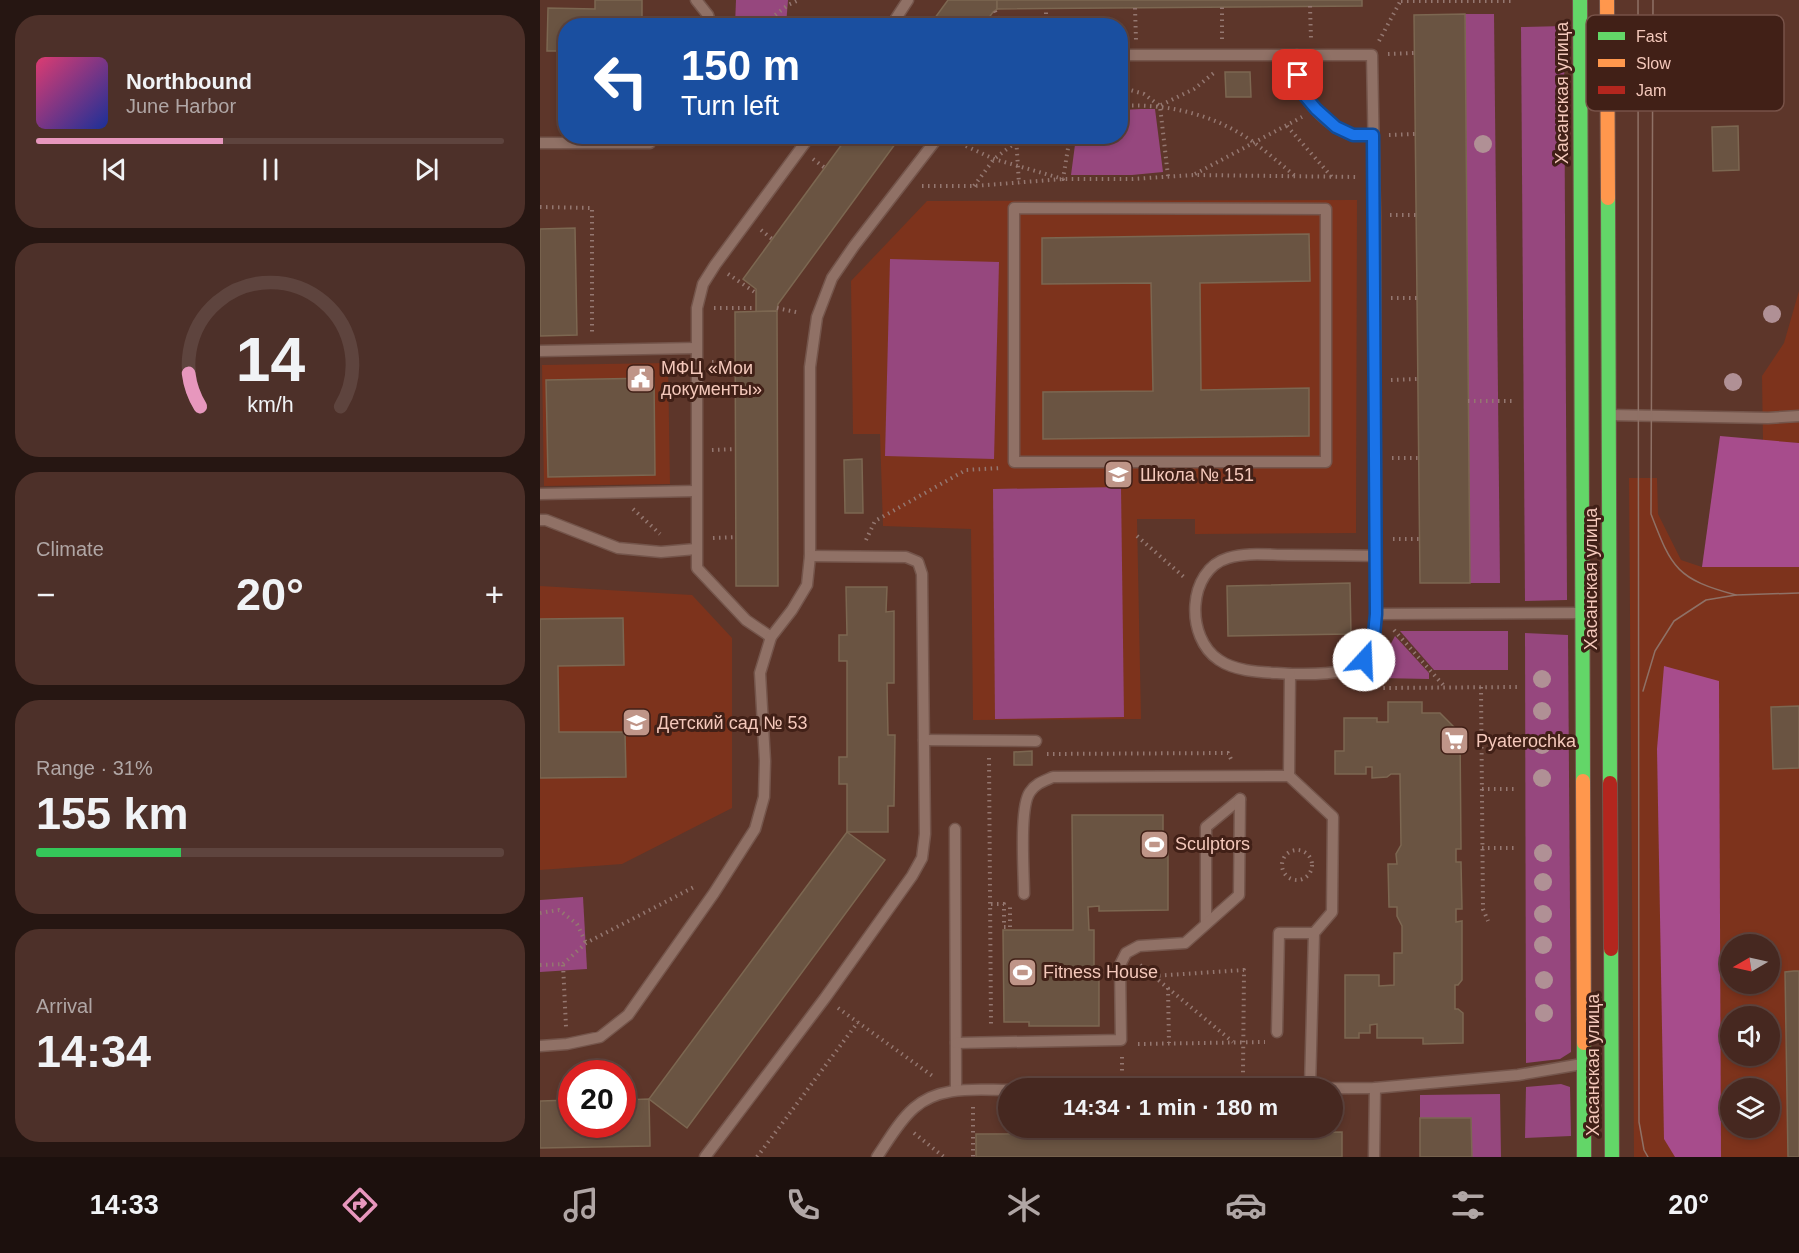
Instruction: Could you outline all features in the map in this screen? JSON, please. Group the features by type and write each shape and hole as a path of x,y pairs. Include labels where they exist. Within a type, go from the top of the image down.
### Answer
{"street":[{"name":"Хасанская улица","path":"1580,0 1595,415 1596,613 1597,1064 1584,1157"},
{"name":"Хасанская улица","path":"1607,0 1607,15"},
{"name":"Хасанская улица","path":"1604,111 1595,415 1597,1064 1612,1157"}],"lane":[{"path":"696,0 709,18"},
{"path":"896,18 908,0"},
{"path":"1128,55 1372,55 1375,215 1376,614 1373,645 1364,660 1347,669 1327,674 1290,674 1231,668 1216,658 1204,645 1198,629 1197,588 1209,568 1227,558 1251,554 1375,556"},
{"path":"1297,55 1298,75 1305,96 1316,109 1336,127 1353,135 1373,135"},
{"path":"540,143 558,143"},
{"path":"771,637 746,620 697,568 697,308 703,284 715,265 804,144"},
{"path":"540,1046 567,1044 600,1037 627,1015 714,893 755,829 764,797 765,761 760,673 771,637 792,610 807,585 810,556 810,367 817,317 832,278 933,144"},
{"path":"1014,208 1326,209 1326,462 1014,462 1014,208"},
{"path":"540,351 696,348"},
{"path":"1595,415 1768,418 1799,416"},
{"path":"540,494 696,491"},
{"path":"540,520 546,520 618,548 661,552 696,549"},
{"path":"705,1157 825,998 912,876 922,858 925,834 922,574 918,562 906,557 810,556"},
{"path":"1376,614 1596,613"},
{"path":"1289,776 1290,674"},
{"path":"924,740 1036,741"},
{"path":"1024,894 1024,807 1029,793 1040,782 1053,777 1289,776 1333,817 1332,912 1314,933 1310,1078"},
{"path":"956,1043 1121,1040 1120,965 1126,953 1139,946 1185,943 1239,895 1240,799 1206,826 1206,923"},
{"path":"954,1090 956,1043 955,829"},
{"path":"1277,1032 1279,933 1314,933"},
{"path":"1343,1088 1375,1088 1518,1075 1597,1064"},
{"path":"1374,1157 1375,1088"},
{"path":"877,1157 912,1109 930,1096 954,1090 998,1090"}],"path":[{"path":"771,18 799,0"},
{"path":"1372,55 1401,0 1512,1"},
{"path":"1311,6 1311,55"},
{"path":"1160,106 1194,89 1219,69 1222,55 1222,7"},
{"path":"1135,8 1136,55"},
{"path":"1046,9 1046,18"},
{"path":"995,10 998,18"},
{"path":"1372,55 1415,53"},
{"path":"1128,89 1144,94 1160,106 1168,176"},
{"path":"1128,106 1160,106 1199,115 1228,126 1255,143 1296,177"},
{"path":"1194,175 1316,109"},
{"path":"1287,126 1332,177"},
{"path":"1373,135 1415,134"},
{"path":"963,144 1017,167 1064,179"},
{"path":"974,186 994,159 1010,144"},
{"path":"1016,144 1019,184"},
{"path":"1064,179 1069,144"},
{"path":"901,186 974,186 1064,179 1132,179 1194,175 1374,177"},
{"path":"540,207 592,208 592,350"},
{"path":"1375,215 1416,215"},
{"path":"715,265 756,293"},
{"path":"1375,298 1417,298"},
{"path":"697,308 756,308"},
{"path":"777,308 817,317"},
{"path":"1374,380 1418,379"},
{"path":"1468,401 1515,401"},
{"path":"1374,458 1419,458"},
{"path":"858,557 874,521 966,470 999,469 1014,462"},
{"path":"615,493 678,551"},
{"path":"1137,536 1197,588"},
{"path":"1375,539 1419,539"},
{"path":"1376,614 1395,631 1446,687"},
{"path":"1481,687 1482,848 1484,909 1488,921"},
{"path":"1382,688 1517,687"},
{"path":"989,741 992,1042"},
{"path":"1036,741 1044,753 1228,753 1240,776"},
{"path":"1482,789 1517,789"},
{"path":"1482,848 1517,848"},
{"path":"1297,849 1310,857 1312,865 1311,872 1305,878 1297,880 1286,876 1282,865 1286,854 1297,849"},
{"path":"540,965 563,964 586,943 700,884 714,893"},
{"path":"991,904 1004,904 1004,927 1010,927 1010,903"},
{"path":"540,913 559,910 577,924 586,943"},
{"path":"1126,953 1234,1043"},
{"path":"563,964 567,1044"},
{"path":"1153,976 1244,970 1242,1078"},
{"path":"1168,988 1169,1043"},
{"path":"825,998 954,1090"},
{"path":"757,1157 858,1022"},
{"path":"1122,1078 1121,1040 1129,1044 1266,1042"},
{"path":"972,1090 973,1157"},
{"path":"901,1124 944,1157"}],"shaded area":[{"path":"736,0 788,0 787,18 735,18"},
{"path":"1465,14 1494,14 1500,583 1470,583"},
{"path":"1564,26 1567,600 1525,601 1521,27"},
{"path":"1155,109 1163,172 1132,175 1071,175 1075,144 1128,144 1128,110"},
{"name":"Школа № 151","path":"1357,200 1356,533 1195,534 1195,519 1137,519 1141,719 973,720 971,529 883,526 880,434 853,434 851,281 927,201"},
{"path":"890,259 999,262 994,459 885,456"},
{"path":"1799,291 1799,443 1763,441 1762,376 1784,343"},
{"path":"668,363 670,484 544,486 542,365"},
{"path":"1720,436 1799,443 1799,567 1702,567"},
{"path":"1629,478 1657,478 1658,514 1681,560 1702,567 1799,567 1799,1157 1634,1157"},
{"path":"1121,487 1124,717 995,719 993,489"},
{"name":"Детский сад № 53","path":"540,586 692,595 732,638 732,808 622,864 540,870"},
{"path":"1400,631 1508,631 1508,670 1434,670"},
{"path":"1525,633 1568,635 1571,1052 1560,1059 1526,1063"},
{"path":"1395,636 1429,673 1429,679 1379,678 1375,673"},
{"path":"1664,666 1719,681 1721,1157 1675,1157 1664,1139 1657,749"},
{"path":"583,897 587,969 540,972 540,900"},
{"path":"1561,1084 1570,1087 1571,1136 1525,1138 1526,1087"},
{"path":"1500,1094 1501,1157 1472,1157 1471,1118 1420,1118 1420,1095"}],"building":[{"path":"595,0 642,0 642,18 558,18 558,51 547,51 548,8 595,9"},
{"path":"948,0 997,0 997,9 989,18 935,18"},
{"path":"997,0 1362,0 1362,6 997,9"},
{"path":"1465,14 1470,583 1420,583 1414,15"},
{"path":"1225,72 1250,72 1251,97 1226,97"},
{"path":"1738,126 1739,170 1713,171 1712,127"},
{"path":"842,144 895,144 778,304 777,311 756,312 756,289 743,279"},
{"path":"575,228 577,335 540,336 540,229"},
{"path":"1309,234 1310,281 1200,283 1201,390 1309,388 1309,436 1043,439 1043,392 1153,391 1151,283 1042,284 1042,238"},
{"path":"777,311 778,586 736,586 735,312"},
{"path":"654,378 655,475 548,477 546,380"},
{"path":"862,459 863,513 845,513 844,460"},
{"path":"1350,583 1351,634 1228,636 1227,586"},
{"path":"846,587 887,587 886,612 894,611 894,683 887,683 888,735 895,735 894,806 888,806 888,832 847,832 847,784 839,784 839,757 847,757 847,661 839,661 839,635 847,635"},
{"path":"623,618 624,665 558,666 559,732 625,732 626,777 540,778 540,619"},
{"path":"1388,702 1422,702 1422,713 1440,713 1460,733 1461,849 1456,849 1456,862 1461,862 1462,909 1456,909 1456,922 1462,921 1462,980 1455,985 1455,1009 1463,1013 1463,1043 1423,1044 1423,1038 1377,1038 1377,1024 1370,1025 1370,1033 1359,1033 1359,1038 1345,1038 1345,975 1379,975 1379,986 1394,985 1394,953 1402,953 1402,926 1397,916 1397,907 1389,907 1388,864 1397,864 1396,854 1401,845 1400,774 1372,778 1372,767 1366,767 1366,774 1335,774 1335,751 1344,751 1344,718 1377,718 1377,722 1388,722"},
{"path":"1799,706 1799,768 1773,769 1771,707"},
{"path":"1032,751 1032,765 1014,765 1014,752"},
{"path":"1072,815 1163,815 1163,851 1168,851 1168,910 1099,911 1099,906 1088,907 1089,930 1094,930 1094,966 1099,966 1099,1026 1029,1026 1029,1022 1004,1022 1003,930 1073,930"},
{"path":"847,832 885,860 687,1128 649,1099"},
{"path":"1799,971 1799,1157 1788,1157 1785,972"},
{"path":"636,1099 649,1099 650,1146 540,1148 540,1101 558,1100 558,1138 636,1138"},
{"path":"1420,1118 1471,1118 1472,1157 1420,1157"},
{"path":"976,1134 998,1134 998,1138 1342,1138 1342,1157 976,1157"}],"tram line":[{"path":"1638,0 1638,15"},
{"path":"1653,0 1653,15"},
{"path":"1638,111 1639,1122 1644,1150 1648,1157"},
{"path":"1653,111 1651,514 1665,548 1679,569 1701,583 1736,595"},
{"path":"1643,691 1655,651 1674,621 1706,600 1736,595 1799,593"}],"traffic: fast":[{"path":"1580,0 1583,781"},
{"path":"1608,198 1610,783"},
{"path":"1611,949 1612,1157"},
{"path":"1584,1043 1584,1157"}],"traffic: slow":[{"path":"1607,0 1607,15"},
{"path":"1608,111 1608,198"},
{"path":"1583,781 1584,1043"}],"traffic: jam":[{"path":"1610,783 1611,949"}],"place":[{"name":"МФЦ «Мои документы»","path":"640,378"},
{"name":"Школа № 151","path":"1119,475"},
{"name":"Детский сад № 53","path":"636,723"},
{"name":"Pyaterochka","path":"1455,741"},
{"name":"Sculptors","path":"1154,844"},
{"name":"Fitness House","path":"1022,972"}],"route":[{"path":"1298,75 1305,96 1336,127 1353,135 1373,135 1376,614 1373,645 1364,660"}]}
